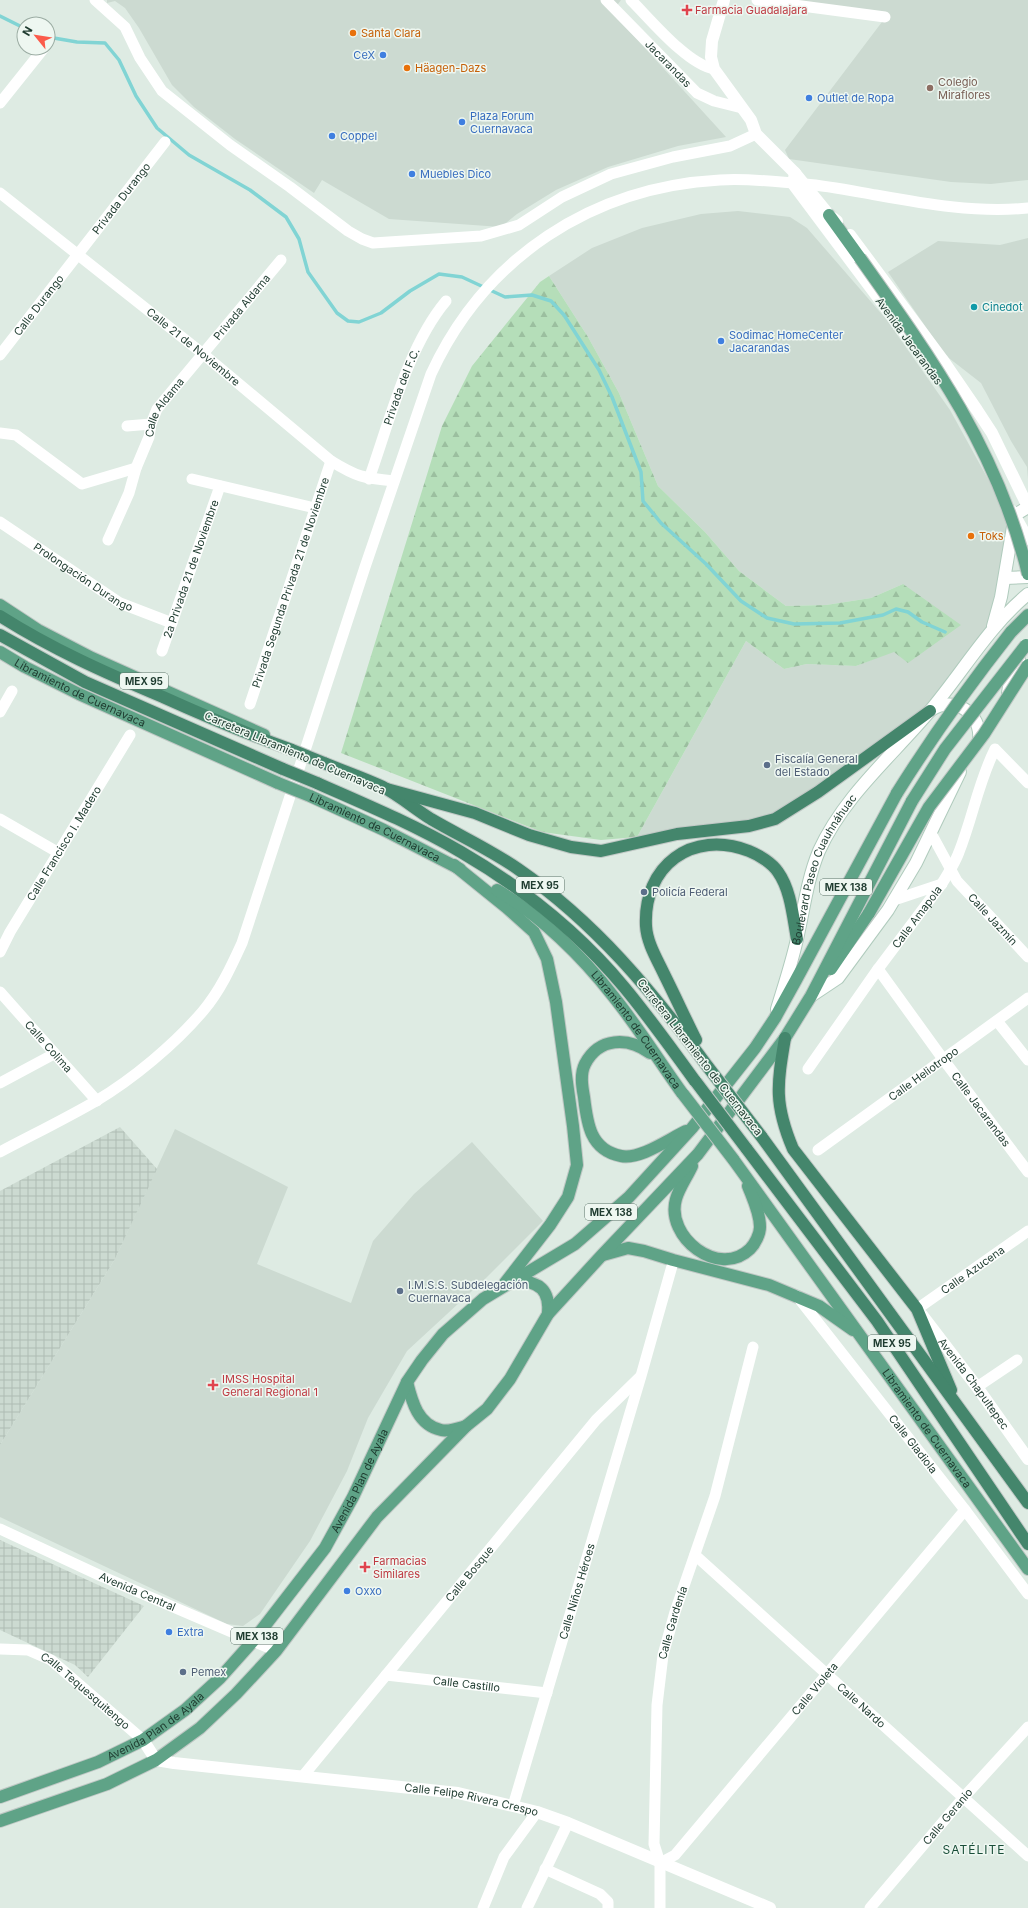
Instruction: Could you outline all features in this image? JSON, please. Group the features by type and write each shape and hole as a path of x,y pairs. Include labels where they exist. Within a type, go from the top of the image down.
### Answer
{"highway":[{"name":"Carretera Libramiento de Cuernavaca","path":"0,616 34,638 88,666 254,736 292,750 383,788 431,819 517,868 556,897 598,934 637,975 679,1027 761,1136 1028,1503"},
{"name":"Carretera Libramiento de Cuernavaca","path":"0,635 85,682 384,813 462,852 546,911 581,942 623,986 877,1321 1028,1544"},
{"path":"383,788 475,813 529,835 564,845 601,851 677,834 749,826 775,819 818,792 930,711"},
{"path":"708,1067 651,947 646,928 646,907 651,888 660,872 675,857 695,848 720,845 741,848 759,856 778,872 787,892 797,939"},
{"path":"785,1038 779,1075 778,1100 783,1126 793,1149 917,1309 959,1408"}],"main road":[{"path":"829,215 923,347 964,413 997,478 1028,576"},
{"name":"MEX 95","path":"0,605 38,630 92,658 256,730 292,750"},
{"name":"Boulevard Paseo Cuauhnáhuac","path":"692,1128 755,1048 775,1018 897,793 925,748 973,680 1011,632 1028,615"},
{"name":"MEX 138","path":"0,1821 107,1784 156,1760 200,1728 236,1694 276,1651 376,1517 466,1426 487,1409 510,1379 548,1314 698,1154 785,1038 811,996 912,801 945,749 1028,643"},
{"name":"Libramiento de Cuernavaca","path":"0,652 24,667 79,694 310,796 384,830 454,865 501,892 538,920 575,953 614,996 656,1057 737,1164 862,1336 1028,1569"},
{"path":"811,996 841,956 869,913 929,807 984,734 1028,664"},
{"path":"454,865 534,932 547,958 556,1002 573,1126 577,1165 568,1197 550,1225 502,1286"},
{"path":"656,1057 640,1046 625,1042 606,1043 594,1051 585,1064 582,1080 587,1125 595,1140 606,1150 622,1156 639,1155 692,1128"},
{"name":"Avenida Plan de Ayala","path":"0,1797 98,1762 144,1740 185,1710 220,1678 253,1641 325,1548 353,1497 408,1382 422,1360 443,1334 482,1299 575,1244 629,1197 692,1128"},
{"path":"698,1154 675,1200 676,1219 682,1236 694,1247 706,1256 730,1261 743,1255 754,1244 760,1228 758,1210 737,1164"},
{"path":"602,1255 628,1248 769,1285 796,1295 819,1306 862,1336"},
{"path":"516,1280 527,1281 537,1285 545,1292 549,1301 548,1314"},
{"path":"408,1382 412,1401 417,1413 429,1424 441,1430 466,1426"}],"street":[{"path":"95,0 125,27 140,58 162,91 230,145 290,187 348,231 373,243 481,236 519,225 562,197 611,174 673,157 730,146 756,134"},
{"name":"Jacarandas","path":"606,0 697,93 714,101 742,108"},
{"name":"Jacarandas","path":"631,0 687,55 698,63 714,70"},
{"path":"714,70 711,57 712,41 724,0"},
{"path":"757,0 885,17"},
{"path":"0,103 38,56"},
{"name":"Avenida Jacarandas","path":"714,70 751,120 756,134 829,215 841,224 942,358 989,429 1028,507"},
{"name":"Privada Durango","path":"77,255 165,142"},
{"path":"0,1152 97,1100 130,1077 170,1044 203,1011 225,979 242,943 394,480 431,374 444,345 499,274 548,234 577,218 650,190 686,184 721,180 798,180 926,204 999,211 1028,208"},
{"name":"Avenida Jacarandas","path":"798,180 930,366 973,438 1028,539"},
{"name":"Calle 21 de Noviembre","path":"0,193 202,353 331,461 354,475 369,479 394,480"},
{"name":"Calle Durango","path":"0,355 77,255"},
{"name":"Privada Aldama","path":"202,353 281,260"},
{"name":"Privada del F.C.","path":"369,479 412,358 434,316 446,301"},
{"name":"Calle Aldama","path":"136,468 149,437 151,424 158,408 202,353"},
{"path":"127,426 151,424"},
{"path":"973,438 989,429"},
{"path":"0,433 16,435 82,484 136,468"},
{"name":"Privada Segunda Privada 21 de Noviembre","path":"250,704 331,461"},
{"path":"108,540 129,493 136,468"},
{"name":"2a Privada 21 de Noviembre","path":"192,479 315,508"},
{"name":"2a Privada 21 de Noviembre","path":"162,651 220,486"},
{"path":"992,629 1005,578 1015,515 1028,507"},
{"name":"Prolongación Durango","path":"0,522 120,603 172,623"},
{"path":"1005,578 1028,576"},
{"name":"Boulevard Paseo Cuauhnáhuac","path":"775,1018 797,939 807,886 827,836 849,801 862,785 930,711 992,629 1028,594"},
{"path":"1010,689 1011,674 1028,647"},
{"name":"MEX 138","path":"811,996 838,978 894,900 931,833 952,786 1010,689 1028,664"},
{"path":"0,712 12,691"},
{"path":"930,711 947,704 966,709 977,722 980,740"},
{"name":"Calle Francisco I. Madero","path":"0,952 10,932 130,735"},
{"name":"Calle Amapola","path":"808,1069 950,870 959,852 984,772 995,749 1028,782"},
{"path":"0,819 59,853"},
{"name":"Calle Jazmín","path":"931,833 957,881 1028,958"},
{"path":"894,900 941,884 957,881"},
{"name":"Calle Jacarandas","path":"878,969 943,1060 1028,1172"},
{"name":"Calle Colima","path":"0,992 54,1054 97,1100"},
{"name":"Calle Heliotropo","path":"818,1150 1028,998"},
{"path":"997,1021 1028,1060"},
{"path":"0,1083 54,1054"},
{"name":"Calle Azucena","path":"917,1309 1028,1231"},
{"name":"Calle Niños Héroes","path":"513,1806 641,1376 672,1266"},
{"name":"Calle Gladiola","path":"796,1295 965,1510 1028,1594"},
{"name":"Avenida Chapultepec","path":"917,1309 977,1387 1028,1459"},
{"name":"Calle Gardenía","path":"660,1908 660,1863 654,1844 657,1705 665,1648 675,1612 715,1496 753,1347"},
{"path":"977,1387 1017,1360"},
{"name":"Calle Bosque","path":"303,1776 596,1420 641,1376"},
{"name":"Calle Violeta","path":"660,1863 675,1855 965,1510"},
{"name":"Avenida Central","path":"0,1529 101,1576 276,1651"},
{"name":"Calle Nardo","path":"695,1555 1028,1856"},
{"name":"Calle Tequesquitengo","path":"0,1650 28,1650 51,1660 144,1740 156,1760"},
{"name":"Calle Castillo","path":"386,1675 547,1693"},
{"name":"Calle Geranio","path":"870,1908 964,1797 1028,1727"},
{"name":"Calle Felipe Rivera Crespo","path":"156,1760 458,1793 513,1806 537,1812 568,1824 770,1908"},
{"path":"483,1908 504,1857 537,1812"},
{"path":"527,1908 544,1869 568,1824"},
{"path":"544,1869 600,1894 608,1902 608,1908"}],"shaded area":[{"name":"Plaza Forum Cuernavaca","path":"107,0 621,0 612,12 726,137 678,146 608,167 556,190 517,214 501,227 389,219 322,180 314,193 235,139 194,107 172,85 139,28 125,8 115,1 107,3"},
{"name":"Colegio Miraflores","path":"788,0 1028,0 1028,180 991,184 951,182 789,159 785,150 888,14"},
{"path":"738,211 790,217 807,228 886,319 950,410 1010,519 1002,605 951,685 907,727 808,803 754,824 637,837 746,641 784,669 807,664 856,666 894,651 903,584 871,598 826,605 786,606 739,571 705,532 658,486 619,393 588,337 549,276 592,248 642,228 701,214"},
{"name":"Cinedot","path":"1028,238 1028,479 1027,467 1011,441 981,383 945,355 888,272 938,241 1000,245"},
{"path":"120,1127 157,1169 115,1259 0,1445 0,1191"},
{"name":"IMSS Hospital General Regional 1","path":"175,1129 288,1187 257,1264 351,1303 373,1241 414,1194 472,1142 543,1221 486,1278 407,1351 368,1418 347,1471 310,1541 260,1614 243,1626 227,1624 0,1517 0,1445 115,1259"},
{"path":"0,1540 144,1606 88,1677 75,1665 0,1630"}],"green space":[{"path":"549,276 588,337 619,393 658,486 705,532 739,571 786,606 826,605 871,598 903,584 961,625 908,663 894,652 856,666 807,664 784,669 746,641 637,837 601,840 542,832 341,753 442,426 472,366 540,282"}],"waterway":[{"path":"0,16 16,24"},
{"path":"56,38 77,42 105,43 119,60 136,96 157,128 189,155 250,190 286,217 299,239 308,272 337,313 348,321 359,322 381,313 410,291 439,274 462,277 505,297 532,295 551,301 564,315 599,370 612,397 641,472 643,501 661,523 706,564 741,601 767,618 794,624 840,623 883,615 896,609 908,612 922,622 945,632"}],"place":[{"name":"Farmacia Guadalajara","path":"687,10"},
{"name":"Santa Clara","path":"353,33"},
{"name":"CeX","path":"383,55"},
{"name":"Häagen-Dazs","path":"407,68"},
{"name":"Colegio Miraflores","path":"930,88"},
{"name":"Outlet de Ropa","path":"809,98"},
{"name":"Plaza Forum Cuernavaca","path":"462,122"},
{"name":"Coppel","path":"332,136"},
{"name":"Muebles Dico","path":"412,174"},
{"name":"Cinedot","path":"974,307"},
{"name":"Sodimac HomeCenter Jacarandas","path":"721,341"},
{"name":"Toks","path":"971,536"},
{"name":"Fiscalía General del Estado","path":"767,765"},
{"name":"Policía Federal","path":"644,892"},
{"name":"I.M.S.S. Subdelegación Cuernavaca","path":"400,1291"},
{"name":"IMSS Hospital General Regional 1","path":"213,1385"},
{"name":"Farmacias Similares","path":"365,1567"},
{"name":"Oxxo","path":"347,1591"},
{"name":"Extra","path":"169,1632"},
{"name":"Pemex","path":"183,1672"}],"district":[{"name":"SATÉLITE","path":"974,1849"}]}
